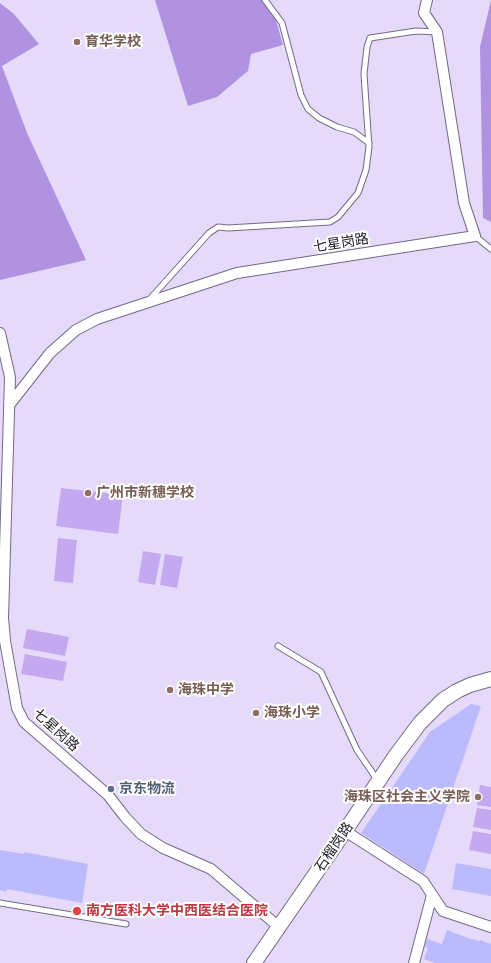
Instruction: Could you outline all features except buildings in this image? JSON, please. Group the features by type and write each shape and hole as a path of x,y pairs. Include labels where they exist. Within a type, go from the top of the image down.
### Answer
{"main road":[{"name":"石榴岗路","path":"254,963 420,723 443,700 457,691 470,685 491,681"}],"street":[{"path":"427,0 424,13 436,32 464,203 475,236"},
{"name":"七星岗路","path":"10,404 50,353 76,330 97,319 237,273 475,236"},
{"name":"七星岗路","path":"0,333 10,377 2,638 17,708 24,722 108,794 141,834 163,848 211,868 279,927"},
{"path":"345,831 423,881 443,911 491,927"},
{"path":"414,963 432,895"}],"lane":[{"path":"265,0 282,23 301,95 308,109 319,118 337,127 354,132 369,143"},
{"path":"146,303 209,232 218,227 228,228 330,222 338,217 358,193 366,170 369,143 364,74 367,47 370,38 416,32 436,32"},
{"path":"475,236 491,249"},
{"path":"278,646 321,672 358,750 378,782"},
{"path":"0,903 126,924"}],"shaded area":[{"path":"155,0 264,0 276,20 283,45 251,54 248,71 217,97 188,106"},
{"path":"491,0 491,222 483,218 480,47"},
{"path":"0,3 14,14 39,44 2,66 27,133 86,260 0,280"},
{"path":"61,488 123,495 118,534 56,526"},
{"path":"58,538 77,540 73,583 54,581"},
{"path":"143,551 161,554 155,585 138,582"},
{"path":"165,554 183,557 177,588 160,585"},
{"path":"27,629 69,637 65,656 23,648"},
{"path":"25,654 67,662 63,681 21,674"},
{"path":"480,785 491,787 491,807 477,805"},
{"path":"477,808 491,810 491,830 473,827"},
{"path":"473,831 491,834 491,854 469,850"}],"place":[{"name":"育华学校","path":"77,42"},
{"name":"广州市新穗学校","path":"88,493"},
{"name":"海珠中学","path":"170,690"},
{"name":"海珠小学","path":"256,713"},
{"name":"京东物流","path":"111,789"},
{"name":"海珠区社会主义学院","path":"478,797"},
{"name":"南方医科大学中西医结合医院","path":"77,911"}]}
